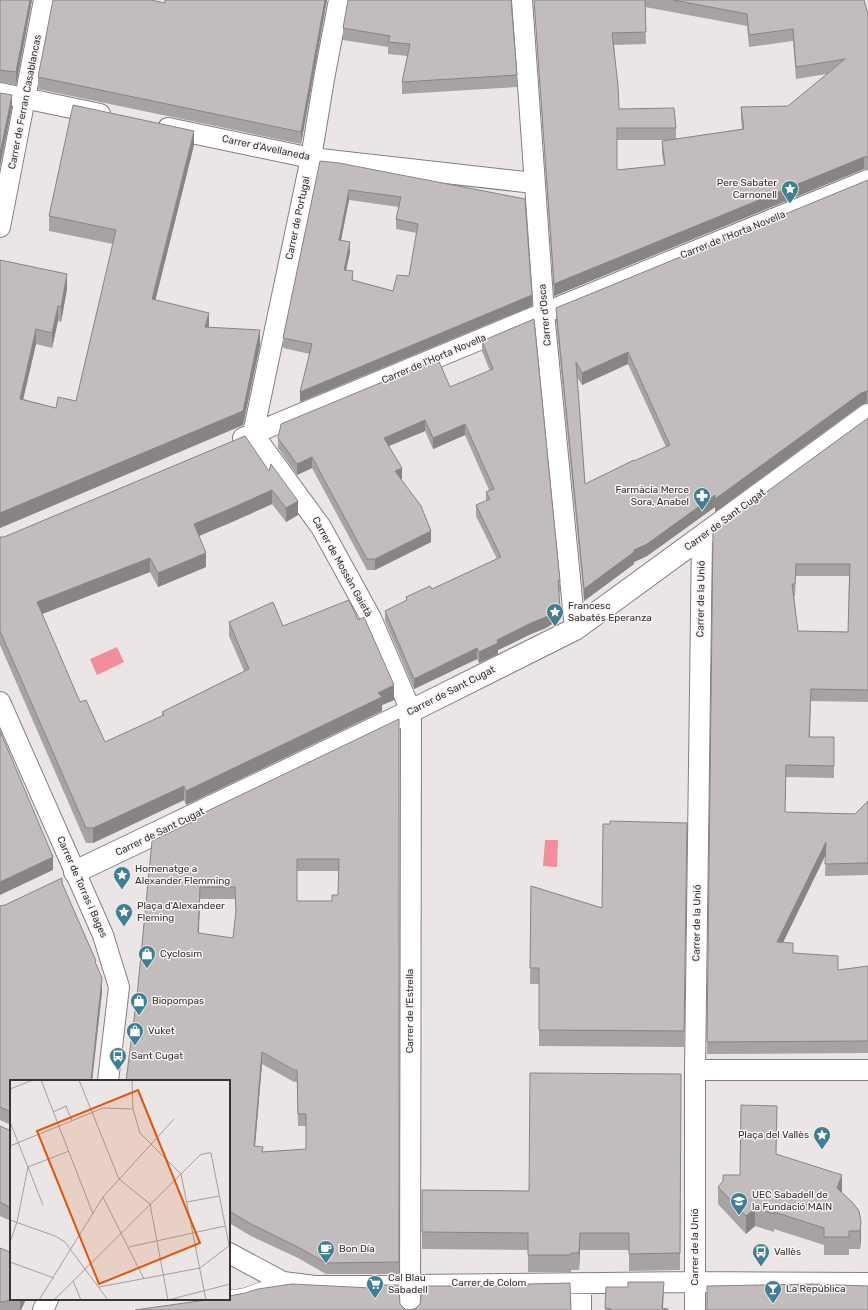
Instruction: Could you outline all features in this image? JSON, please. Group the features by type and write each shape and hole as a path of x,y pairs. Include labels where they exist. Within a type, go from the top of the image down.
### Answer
{"street":[{"name":"Carrer de Ferran Casablancas","path":"0,227 44,0"},
{"name":"Carrer de Portugal","path":"253,434 311,158 339,0"},
{"name":"Carrer d'Osca","path":"522,0 544,313 575,629"},
{"path":"0,93 118,118"},
{"name":"Carrer d'Avellaneda","path":"149,124 311,158 534,183"},
{"name":"Carrer de l'Horta Novella","path":"224,446 868,180"},
{"name":"Carrer de Sant Cugat","path":"68,875 411,711 575,629 868,415"},
{"name":"Carrer de Mossèn Gaietà","path":"253,434 322,527 371,618 411,711"},
{"name":"Carrer de la Unió","path":"695,1310 695,1070 702,537"},
{"name":"Carrer de Torras i Bages","path":"0,702 68,875 103,934 119,987 108,1080"},
{"name":"Carrer de l'Estrella","path":"410,1310 411,711"},
{"path":"695,1070 868,1070"},
{"path":"230,1254 283,1282"},
{"path":"230,1298 244,1296 283,1282"},
{"name":"Carrer de Colom","path":"283,1282 315,1286 695,1282"},
{"path":"695,1282 868,1283"},
{"path":"581,1283 581,1310"},
{"path":"43,1310 48,1300"}],"shaded area":[{"path":"117,647 124,662 97,675 90,659"},
{"path":"545,840 558,840 557,867 543,866"}],"building":[{"path":"0,0 30,0 16,72 0,70"},
{"path":"53,0 151,0 165,3 165,0 325,0 301,132 38,77"},
{"path":"348,0 511,0 517,75 402,82 410,44 388,42 390,36 343,28"},
{"path":"534,0 645,0 646,32 612,33 618,85 619,109 674,108 676,128 617,128 617,170 665,165 662,141 744,129 741,107 788,106 845,59 796,67 793,29 749,35 747,14 673,0 864,0 868,14 868,157 864,157 554,284"},
{"path":"0,93 12,95 0,154"},
{"path":"73,105 194,131 152,299 209,313 205,327 260,330 243,411 0,513 0,260 67,274 61,307 58,306 52,333 36,329 20,399 56,408 58,397 76,401 116,230 49,216"},
{"path":"320,161 339,163 525,199 532,295 300,392 312,344 283,338","holes":["349,190 401,197 396,219 418,224 409,276 397,275 393,291 352,280 353,271 344,270 350,242 339,240"]},
{"path":"868,180 868,391 861,393 715,499 715,495 647,544 634,550 634,552 584,589 556,308","holes":["628,352 670,445 634,460 585,484 576,362 582,373"]},
{"path":"534,319 560,581 558,580 560,608 546,617 497,640 498,643 479,652 477,648 414,679 385,611 407,600 406,597 430,586 432,589 501,557 476,505 490,499 486,492 494,489 465,424 433,438 425,420 384,438 402,468 395,471 421,506 431,531 375,559 367,559 312,457 297,464 278,438 281,424 438,359 450,387 493,369 482,341"},
{"path":"868,418 868,690 811,689 809,737 834,737 834,766 786,765 785,812 855,814 868,801 868,863 825,864 826,842 777,942 793,943 793,953 838,956 838,970 868,966 868,1041 707,1042 713,531","holes":["796,564 850,564 848,632 798,631 792,584 795,584"]},
{"path":"245,436 269,471 271,464 298,501 286,508 272,490 194,524 206,553 158,573 150,558 37,602 80,702 86,700 105,742 164,715 162,712 249,669 229,622 273,602 283,626 349,600 358,620 364,617 394,685 378,693 382,697 186,791 184,786 93,828 86,828 0,631 0,537 4,537"},
{"path":"399,719 399,1262 326,1263 230,1212 230,1080 126,1080 137,996 152,841 198,819 197,816","holes":["297,859 339,859 338,895 332,895 332,901 297,901","200,887 235,887 236,911 233,938 198,933","262,1052 294,1070 297,1070 298,1114 306,1114 306,1149 262,1152 263,1147 254,1146"]},
{"path":"0,731 53,857 0,882"},
{"path":"610,821 687,823 684,1031 539,1030 539,968 530,968 531,886 602,908 603,824 610,824"},
{"path":"62,878 62,883 102,978 91,1080 10,1080 10,1112 0,1107 0,906"},
{"path":"530,1073 681,1074 680,1253 629,1254 629,1233 580,1233 579,1253 571,1253 571,1255 528,1255 528,1233 422,1232 422,1190 529,1191"},
{"path":"741,1105 777,1106 776,1154 842,1175 837,1188 859,1211 861,1222 860,1231 849,1231 849,1237 824,1237 824,1228 774,1212 774,1214 755,1208 746,1216 718,1187 723,1181 723,1175 740,1175"},
{"path":"0,1126 10,1131 10,1207 0,1202"},
{"path":"0,1248 10,1252 10,1300 12,1300 0,1302"},
{"path":"628,1282 664,1282 662,1308 668,1310 611,1310 605,1308 606,1287 628,1287"},
{"path":"570,1283 571,1310 410,1310 416,1308 420,1304 422,1286 528,1286 528,1284"},
{"path":"292,1284 370,1288 366,1285 399,1285 400,1304 405,1309 410,1310 135,1310 206,1300 230,1300 230,1296 258,1289"},
{"path":"813,1284 868,1286 868,1310 707,1310 707,1286"}],"place":[{"name":"Pere Sabater Carnonell","path":"790,204"},
{"name":"Farmàcia Merce Sora, Anabel","path":"702,511"},
{"name":"Francesc Sabatés Eperanza","path":"555,627"},
{"name":"Homenatge a Alexander Flemming","path":"122,890"},
{"name":"Plaça d'Alexandeer Fleming","path":"124,927"},
{"name":"Cyclosim","path":"147,969"},
{"name":"Biopompas","path":"139,1016"},
{"name":"Vuket","path":"135,1046"},
{"name":"Sant Cugat","path":"118,1071"},
{"name":"Plaça del Vallès","path":"822,1150"},
{"name":"UEC Sabadell de la Fundació MAIN","path":"739,1216"},
{"name":"Bon Día","path":"326,1264"},
{"name":"Vallès","path":"761,1267"},
{"name":"Cal Blau Sabadell","path":"375,1299"},
{"name":"La República","path":"773,1304"}]}
